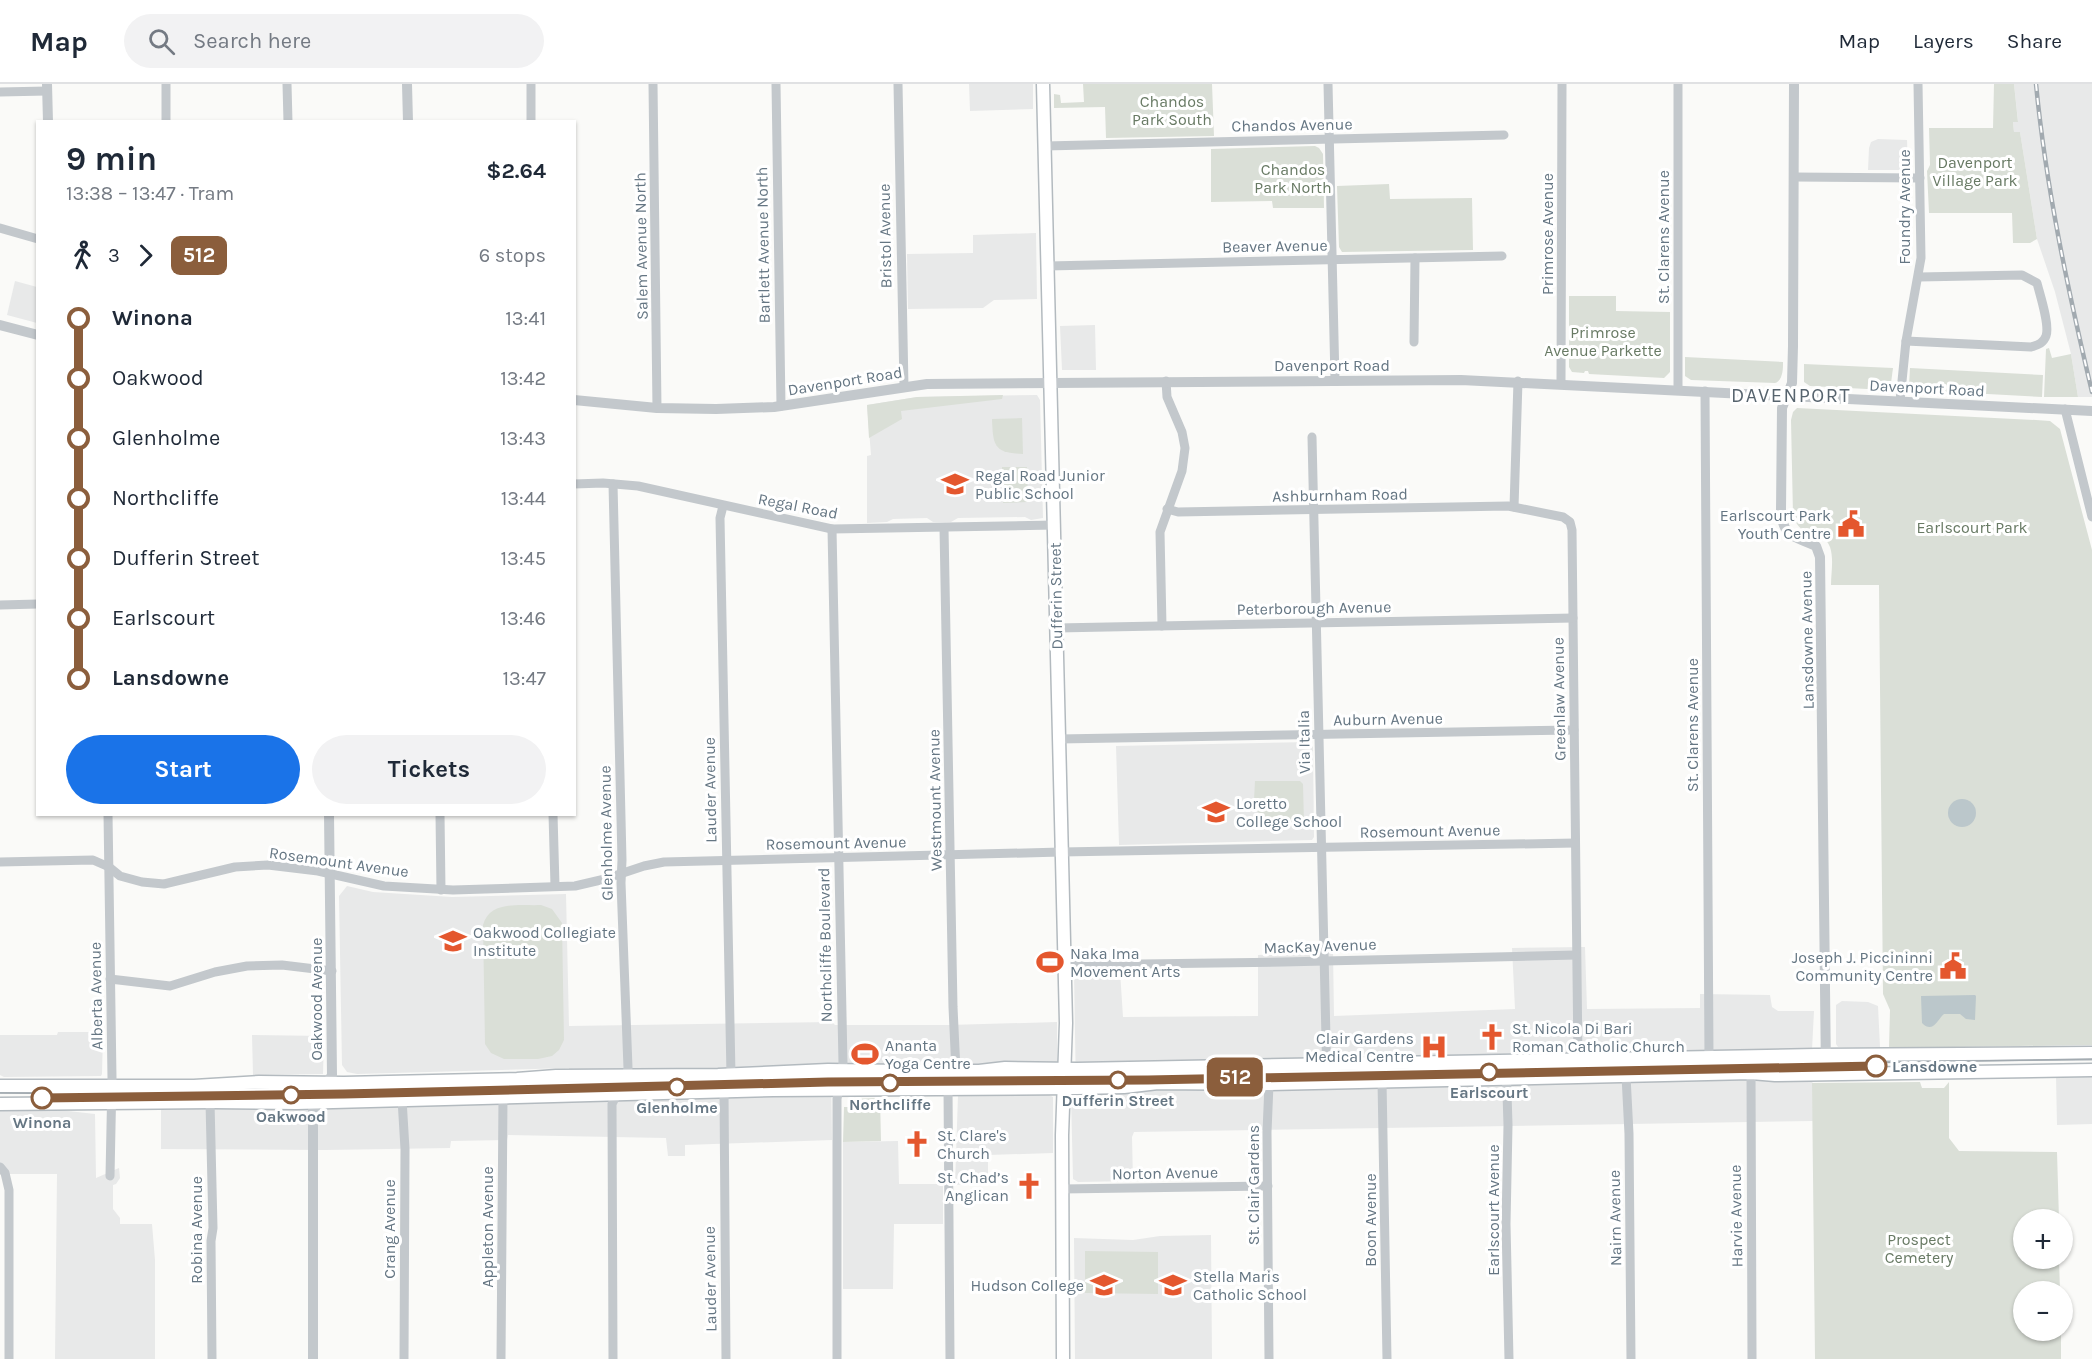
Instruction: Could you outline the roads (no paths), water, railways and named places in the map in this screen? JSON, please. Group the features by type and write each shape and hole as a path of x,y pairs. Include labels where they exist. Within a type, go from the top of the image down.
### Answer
{"main road":[{"name":"Dufferin Street","path":"1043,84 1065,965 1062,1189 1063,1359"},
{"path":"0,1086 225,1085 259,1082 329,1083 556,1076 956,1071 1005,1068 1064,1069 1826,1055 2092,1053"},
{"path":"0,1104 316,1102 724,1091 1124,1087 1158,1083 1269,1084 1751,1073 2092,1070"}],"street":[{"path":"166,84 166,120"},
{"path":"287,84 288,120"},
{"path":"407,84 408,120"},
{"path":"531,84 531,120"},
{"name":"Salem Avenue North","path":"653,84 657,408"},
{"name":"Bartlett Avenue North","path":"776,84 781,406"},
{"name":"Bristol Avenue","path":"898,84 904,387"},
{"path":"1328,84 1335,380"},
{"name":"Primrose Avenue","path":"1561,384 1562,84"},
{"name":"St. Clarens Avenue","path":"1678,84 1678,390"},
{"name":"Lansdowne Avenue","path":"1794,84 1792,383 1782,408 1782,522 1793,537 1816,546 1821,561 1826,1074"},
{"name":"Foundry Avenue","path":"1900,401 1906,341 1919,277 1922,244 1918,84"},
{"path":"0,92 47,87 48,120"},
{"name":"Chandos Avenue","path":"1045,146 1504,135"},
{"path":"1794,177 1920,178"},
{"path":"0,228 36,238"},
{"name":"Beaver Avenue","path":"1048,266 1502,256"},
{"path":"1414,342 1415,258"},
{"path":"1906,341 2031,347 2040,344 2046,336 2047,328 2037,283 2031,278 2022,275 1919,277"},
{"path":"0,325 36,334"},
{"name":"Davenport Road","path":"576,400 657,408 716,409 781,406 927,384 1335,380 1518,381 2092,411"},
{"path":"1162,626 1160,532 1182,471 1185,448 1182,432 1167,397 1166,381"},
{"path":"1514,507 1518,381"},
{"name":"St. Clarens Avenue","path":"1705,392 1709,1058"},
{"path":"2065,409 2092,517"},
{"name":"Via Italia","path":"1312,437 1327,1083"},
{"name":"Regal Road","path":"576,484 613,484 663,491 832,529 1055,525"},
{"name":"Glenholme Avenue","path":"613,484 628,1068 612,1104 613,1359"},
{"name":"Lauder Avenue","path":"723,506 720,518 731,1075"},
{"name":"Ashburnham Road","path":"1167,509 1178,512 1514,507"},
{"name":"Greenlaw Avenue","path":"1514,507 1563,518 1570,522 1572,530 1578,1061"},
{"name":"Westmount Avenue","path":"944,528 956,1071"},
{"name":"Northcliffe Boulevard","path":"832,529 842,1007 842,1071 837,1090 837,1359"},
{"path":"0,605 36,604"},
{"name":"Peterborough Avenue","path":"1057,628 1573,618"},
{"name":"Auburn Avenue","path":"1059,740 1574,730"},
{"name":"Alberta Avenue","path":"108,816 112,1130 110,1176"},
{"name":"Oakwood Avenue","path":"313,1359 313,1116 316,1102 332,1075 329,816"},
{"path":"440,816 441,890"},
{"path":"553,816 555,886"},
{"name":"Rosemount Avenue","path":"0,862 93,861 109,867 120,876 152,883 176,882 251,866 299,868 384,886 441,890 588,884 664,862 1575,843"},
{"name":"MacKay Avenue","path":"1065,965 1576,955"},
{"path":"110,979 170,986 215,972 247,966 282,965 332,971"},
{"name":"Earlscourt Avenue","path":"1506,1062 1509,1359"},
{"name":"Harvie Avenue","path":"1751,1073 1752,1359"},
{"name":"Nairn Avenue","path":"1626,1076 1629,1134 1631,1359"},
{"name":"Boon Avenue","path":"1382,1081 1387,1359"},
{"name":"St. Clair Gardens","path":"1269,1084 1269,1359"},
{"path":"948,1088 950,1359"},
{"name":"Lauder Avenue","path":"724,1091 726,1359"},
{"name":"Appleton Avenue","path":"501,1359 503,1096"},
{"name":"Crang Avenue","path":"402,1099 405,1149 404,1359"},
{"name":"Robina Avenue","path":"210,1102 213,1228 211,1241 212,1359"},
{"path":"0,1167 5,1173 9,1190 4,1297 9,1359"},
{"name":"Norton Avenue","path":"1062,1189 1268,1186"}],"tram line":[{"path":"0,1093 296,1091 788,1079 1114,1076 2092,1059"},
{"name":"512","path":"42,1098 407,1093 828,1082 1148,1080 1876,1066"}],"railway":[{"path":"2036,84 2059,239 2092,392"}],"place":[{"name":"Regal Road Junior Public School","path":"955,484"},
{"name":"Earlscourt Park Youth Centre","path":"1851,524"},
{"name":"Loretto College School","path":"1216,812"},
{"name":"Oakwood Collegiate Institute","path":"453,941"},
{"name":"Naka Ima Movement Arts","path":"1050,962"},
{"name":"Joseph J. Piccininni Community Centre","path":"1953,966"},
{"name":"St. Nicola Di Bari Roman Catholic Church","path":"1492,1037"},
{"name":"Clair Gardens Medical Centre","path":"1434,1047"},
{"name":"Ananta Yoga Centre","path":"865,1054"},
{"name":"Lansdowne","path":"1876,1066"},
{"name":"Earlscourt","path":"1489,1072"},
{"name":"Dufferin Street","path":"1118,1080"},
{"name":"Northcliffe","path":"890,1083"},
{"name":"Glenholme","path":"677,1087"},
{"name":"Oakwood","path":"291,1095"},
{"name":"Winona","path":"42,1098"},
{"name":"St. Clare's Church","path":"917,1144"},
{"name":"St. Chad’s Anglican","path":"1029,1186"},
{"name":"Hudson College","path":"1104,1285"},
{"name":"Stella Maris Catholic School","path":"1173,1285"}],"district":[{"name":"DAVENPORT","path":"1791,395"}],"park label":[{"name":"Chandos Park South","path":"1172,110"},
{"name":"Davenport Village Park","path":"1975,171"},
{"name":"Chandos Park North","path":"1293,178"},
{"name":"Primrose Avenue Parkette","path":"1603,341"},
{"name":"Earlscourt Park","path":"1972,527"},
{"name":"Prospect Cemetery","path":"1919,1248"}]}
